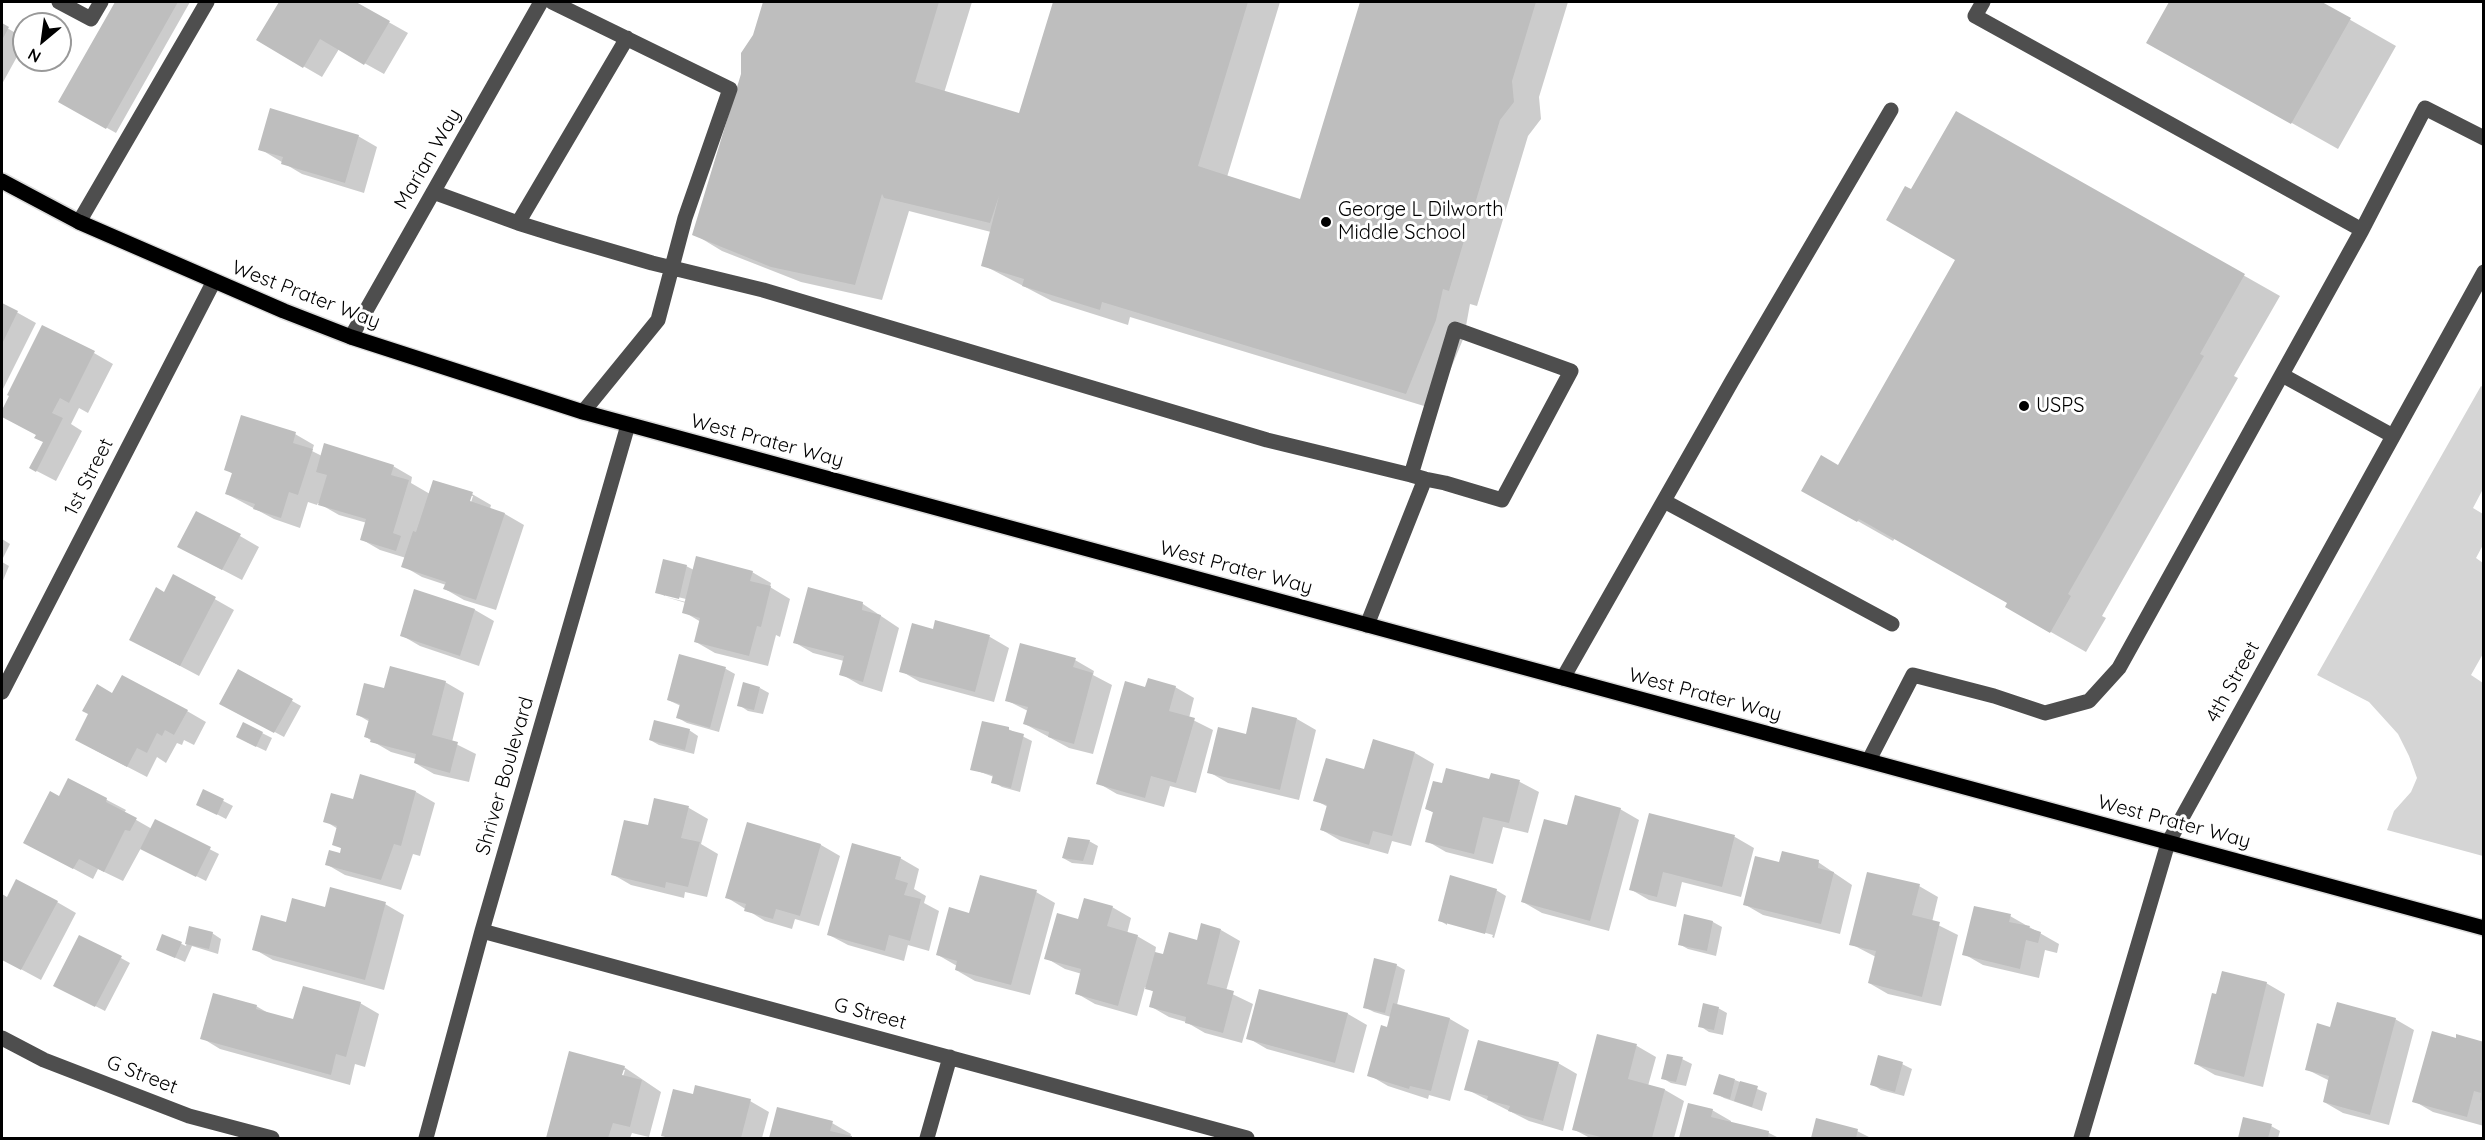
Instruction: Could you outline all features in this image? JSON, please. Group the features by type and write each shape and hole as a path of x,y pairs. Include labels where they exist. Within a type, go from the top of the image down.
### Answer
{"main road":[{"name":"West Prater Way","path":"2,181 79,222 351,337 583,412 2484,928"}],"street":[{"path":"59,2 92,19 101,2"},
{"path":"79,222 207,2"},
{"name":"Marian Way","path":"351,337 541,2"},
{"path":"552,2 730,90 685,218 658,320 583,412"},
{"path":"1983,2 1975,16 2362,230"},
{"path":"518,223 627,38"},
{"path":"1869,760 1913,675 1994,696 2045,713 2089,701 2119,668 2362,230 2426,108 2484,138"},
{"path":"1563,678 1891,110"},
{"path":"433,192 518,223 652,263 763,290 1267,441 1418,477 1502,500 1571,371 1455,329 1418,477 1367,625"},
{"name":"4th Street","path":"2081,1138 2168,843 2484,272"},
{"name":"1st Street","path":"2,692 214,281"},
{"path":"2282,375 2393,436"},
{"name":"Shriver Boulevard","path":"426,1138 482,931 628,425"},
{"path":"1664,501 1892,624"},
{"name":"G Street","path":"482,931 1247,1138"},
{"name":"G Street","path":"2,1038 44,1060 189,1116 272,1138"},
{"path":"927,1138 950,1057"}],"shaded area":[{"path":"2481,386 2484,388 2483,489 2473,508 2483,514 2483,545 2476,558 2483,563 2484,652 2471,675 2483,683 2483,856 2387,830 2394,811 2411,792 2417,778 2409,756 2398,734 2369,702 2317,675"}],"building":[{"path":"115,2 178,2 106,129 58,102"},
{"path":"279,2 356,2 390,21 364,65 320,39 303,68 256,40"},
{"path":"763,2 939,2 915,82 1019,113 1053,2 1248,2 1198,166 1300,199 1360,2 1536,2 1512,81 1514,102 1500,120 1449,291 1443,289 1436,320 1406,394 1102,302 1100,310 1022,286 1024,279 981,266 999,196 990,223 884,198 882,194 855,285 771,267 692,235 741,74 741,53 753,35"},
{"path":"2169,2 2322,2 2351,18 2291,124 2146,43"},
{"path":"2,23 9,27 2,40"},
{"path":"270,108 359,135 345,183 281,164 283,157 258,150"},
{"name":"USPS","path":"1956,111 2245,274 2200,354 2204,356 2068,594 2071,596 2050,633 2005,607 2007,603 1859,519 1857,522 1801,491 1821,455 1838,465 1955,260 1886,220 1905,186 1911,189"},
{"path":"2,303 18,311 2,344"},
{"path":"42,325 95,351 69,403 60,398 52,413 63,418 36,472 29,468 43,442 34,438 36,435 2,417 2,410 9,396 7,395"},
{"path":"241,415 296,432 293,443 313,449 298,495 289,492 281,518 253,509 255,504 225,494 232,473 224,470"},
{"path":"324,443 394,465 391,475 409,480 393,533 401,536 396,551 360,540 366,519 318,505 327,475 316,472"},
{"path":"433,480 473,492 470,501 505,513 476,600 443,589 446,582 401,567 413,531 416,532"},
{"path":"196,511 241,534 222,570 177,547"},
{"path":"696,556 753,571 750,581 771,586 761,627 757,626 749,656 694,642 700,618 682,613"},
{"path":"663,559 687,565 679,599 655,593"},
{"path":"173,574 216,597 180,666 129,640 156,587 164,592"},
{"path":"808,587 863,602 862,610 881,615 863,682 839,675 844,656 793,643"},
{"path":"414,589 475,609 460,656 400,636"},
{"path":"935,620 990,635 975,692 899,672 912,623 933,629"},
{"path":"1020,643 1076,658 1073,667 1093,673 1074,744 1048,737 1049,732 1023,724 1028,707 1005,701"},
{"path":"679,654 726,667 710,728 676,718 680,704 667,700"},
{"path":"390,666 446,681 432,735 458,742 450,773 414,763 416,754 370,742 371,739 364,737 369,719 356,715 364,683 384,688"},
{"path":"238,669 293,699 274,733 219,704"},
{"path":"122,675 188,710 174,735 165,730 162,736 157,733 147,753 137,748 127,767 75,740 88,714 82,711 97,684 112,693"},
{"path":"1148,678 1176,686 1169,711 1195,718 1176,783 1151,776 1145,798 1096,784 1125,681 1145,687"},
{"path":"743,682 760,687 754,710 737,706"},
{"path":"1252,707 1297,718 1280,790 1207,773 1218,727 1246,734"},
{"path":"654,720 690,729 685,750 649,740"},
{"path":"982,721 1009,727 1009,730 1024,734 1011,788 991,783 993,775 970,770"},
{"path":"243,722 263,732 256,747 236,737"},
{"path":"1373,739 1415,752 1392,836 1373,831 1369,845 1320,830 1327,805 1313,801 1326,758 1364,769"},
{"path":"1446,768 1489,779 1491,773 1520,780 1509,823 1483,817 1474,854 1425,842 1433,812 1425,809 1433,781 1442,783"},
{"path":"360,774 416,791 401,846 394,844 381,880 325,865 329,850 340,853 341,848 332,845 337,826 323,822 331,793 353,799"},
{"path":"68,778 107,798 106,802 137,818 130,831 125,830 104,872 79,859 73,869 23,843 50,791 59,796"},
{"path":"203,789 224,799 217,815 196,805"},
{"path":"1575,795 1621,808 1590,921 1521,902 1544,819 1567,825"},
{"path":"654,798 689,806 681,838 700,842 688,887 666,882 665,888 611,875 624,820 648,825"},
{"path":"1649,813 1735,835 1722,887 1663,872 1657,897 1629,890"},
{"path":"155,819 211,847 196,877 140,849"},
{"path":"747,822 821,844 800,916 776,909 773,919 744,911 746,904 725,898"},
{"path":"1068,837 1090,840 1083,861 1062,858"},
{"path":"852,843 901,857 895,879 908,883 904,895 921,899 910,941 889,935 885,951 827,935"},
{"path":"1782,851 1819,860 1818,868 1834,872 1821,924 1743,905 1755,856 1779,862"},
{"path":"1867,872 1920,884 1912,915 1940,922 1922,997 1868,983 1876,951 1849,945"},
{"path":"980,875 1037,890 1011,985 955,970 957,961 936,955 949,907 969,913"},
{"path":"1450,875 1497,889 1485,934 1438,921"},
{"path":"16,879 58,901 21,970 2,960 2,894 7,897"},
{"path":"330,887 386,902 365,980 252,950 261,915 286,922 292,898 325,907"},
{"path":"1084,898 1113,906 1107,926 1138,935 1118,1006 1075,994 1081,969 1044,959 1057,913 1078,919"},
{"path":"1974,906 2011,914 2009,922 2030,926 2029,928 2041,932 2038,943 2026,940 2020,969 1962,955"},
{"path":"1684,914 1713,921 1707,951 1678,945"},
{"path":"1201,923 1221,929 1207,984 1234,991 1223,1033 1185,1023 1186,1017 1149,1007 1153,991 1145,989 1155,952 1163,954 1169,932 1197,940"},
{"path":"189,926 213,932 209,949 185,944"},
{"path":"162,934 182,942 175,958 156,950"},
{"path":"79,935 122,956 95,1007 53,986"},
{"path":"1374,958 1397,964 1385,1013 1363,1008"},
{"path":"2222,971 2267,982 2244,1077 2194,1064 2212,993 2216,994"},
{"path":"303,986 361,1002 346,1057 336,1054 331,1075 200,1039 213,993 257,1005 256,1009 293,1019"},
{"path":"1259,989 1348,1013 1335,1063 1246,1039"},
{"path":"2337,1002 2396,1018 2370,1115 2323,1102 2329,1076 2305,1070 2317,1023 2330,1027"},
{"path":"1393,1003 1450,1018 1431,1091 1410,1086 1409,1089 1367,1076 1381,1025 1387,1027"},
{"path":"1703,1003 1719,1007 1714,1030 1698,1027"},
{"path":"2432,1031 2456,1038 2456,1034 2484,1042 2484,1101 2480,1100 2481,1093 2474,1091 2467,1117 2412,1102"},
{"path":"1597,1034 1637,1044 1628,1079 1665,1089 1652,1138 1605,1138 1572,1130"},
{"path":"1478,1040 1559,1062 1543,1121 1508,1111 1510,1106 1487,1100 1488,1096 1464,1090"},
{"path":"569,1051 625,1066 622,1075 642,1080 630,1127 613,1123 608,1138 546,1138"},
{"path":"1667,1054 1683,1057 1676,1082 1661,1079"},
{"path":"1878,1055 1903,1062 1895,1092 1870,1085"},
{"path":"1719,1074 1735,1079 1730,1099 1713,1094"},
{"path":"1740,1081 1758,1086 1752,1107 1734,1101"},
{"path":"695,1085 751,1099 741,1138 661,1136 673,1089 693,1094"},
{"path":"1688,1103 1713,1109 1711,1117 1769,1131 1768,1138 1679,1138"},
{"path":"777,1107 833,1121 830,1131 852,1136 852,1138 769,1138"},
{"path":"2243,1117 2272,1124 2268,1138 2238,1138"},
{"path":"1816,1118 1858,1129 1856,1138 1811,1138"}],"place":[{"name":"George L Dilworth Middle School","path":"1326,222"},
{"name":"USPS","path":"2024,406"}]}
